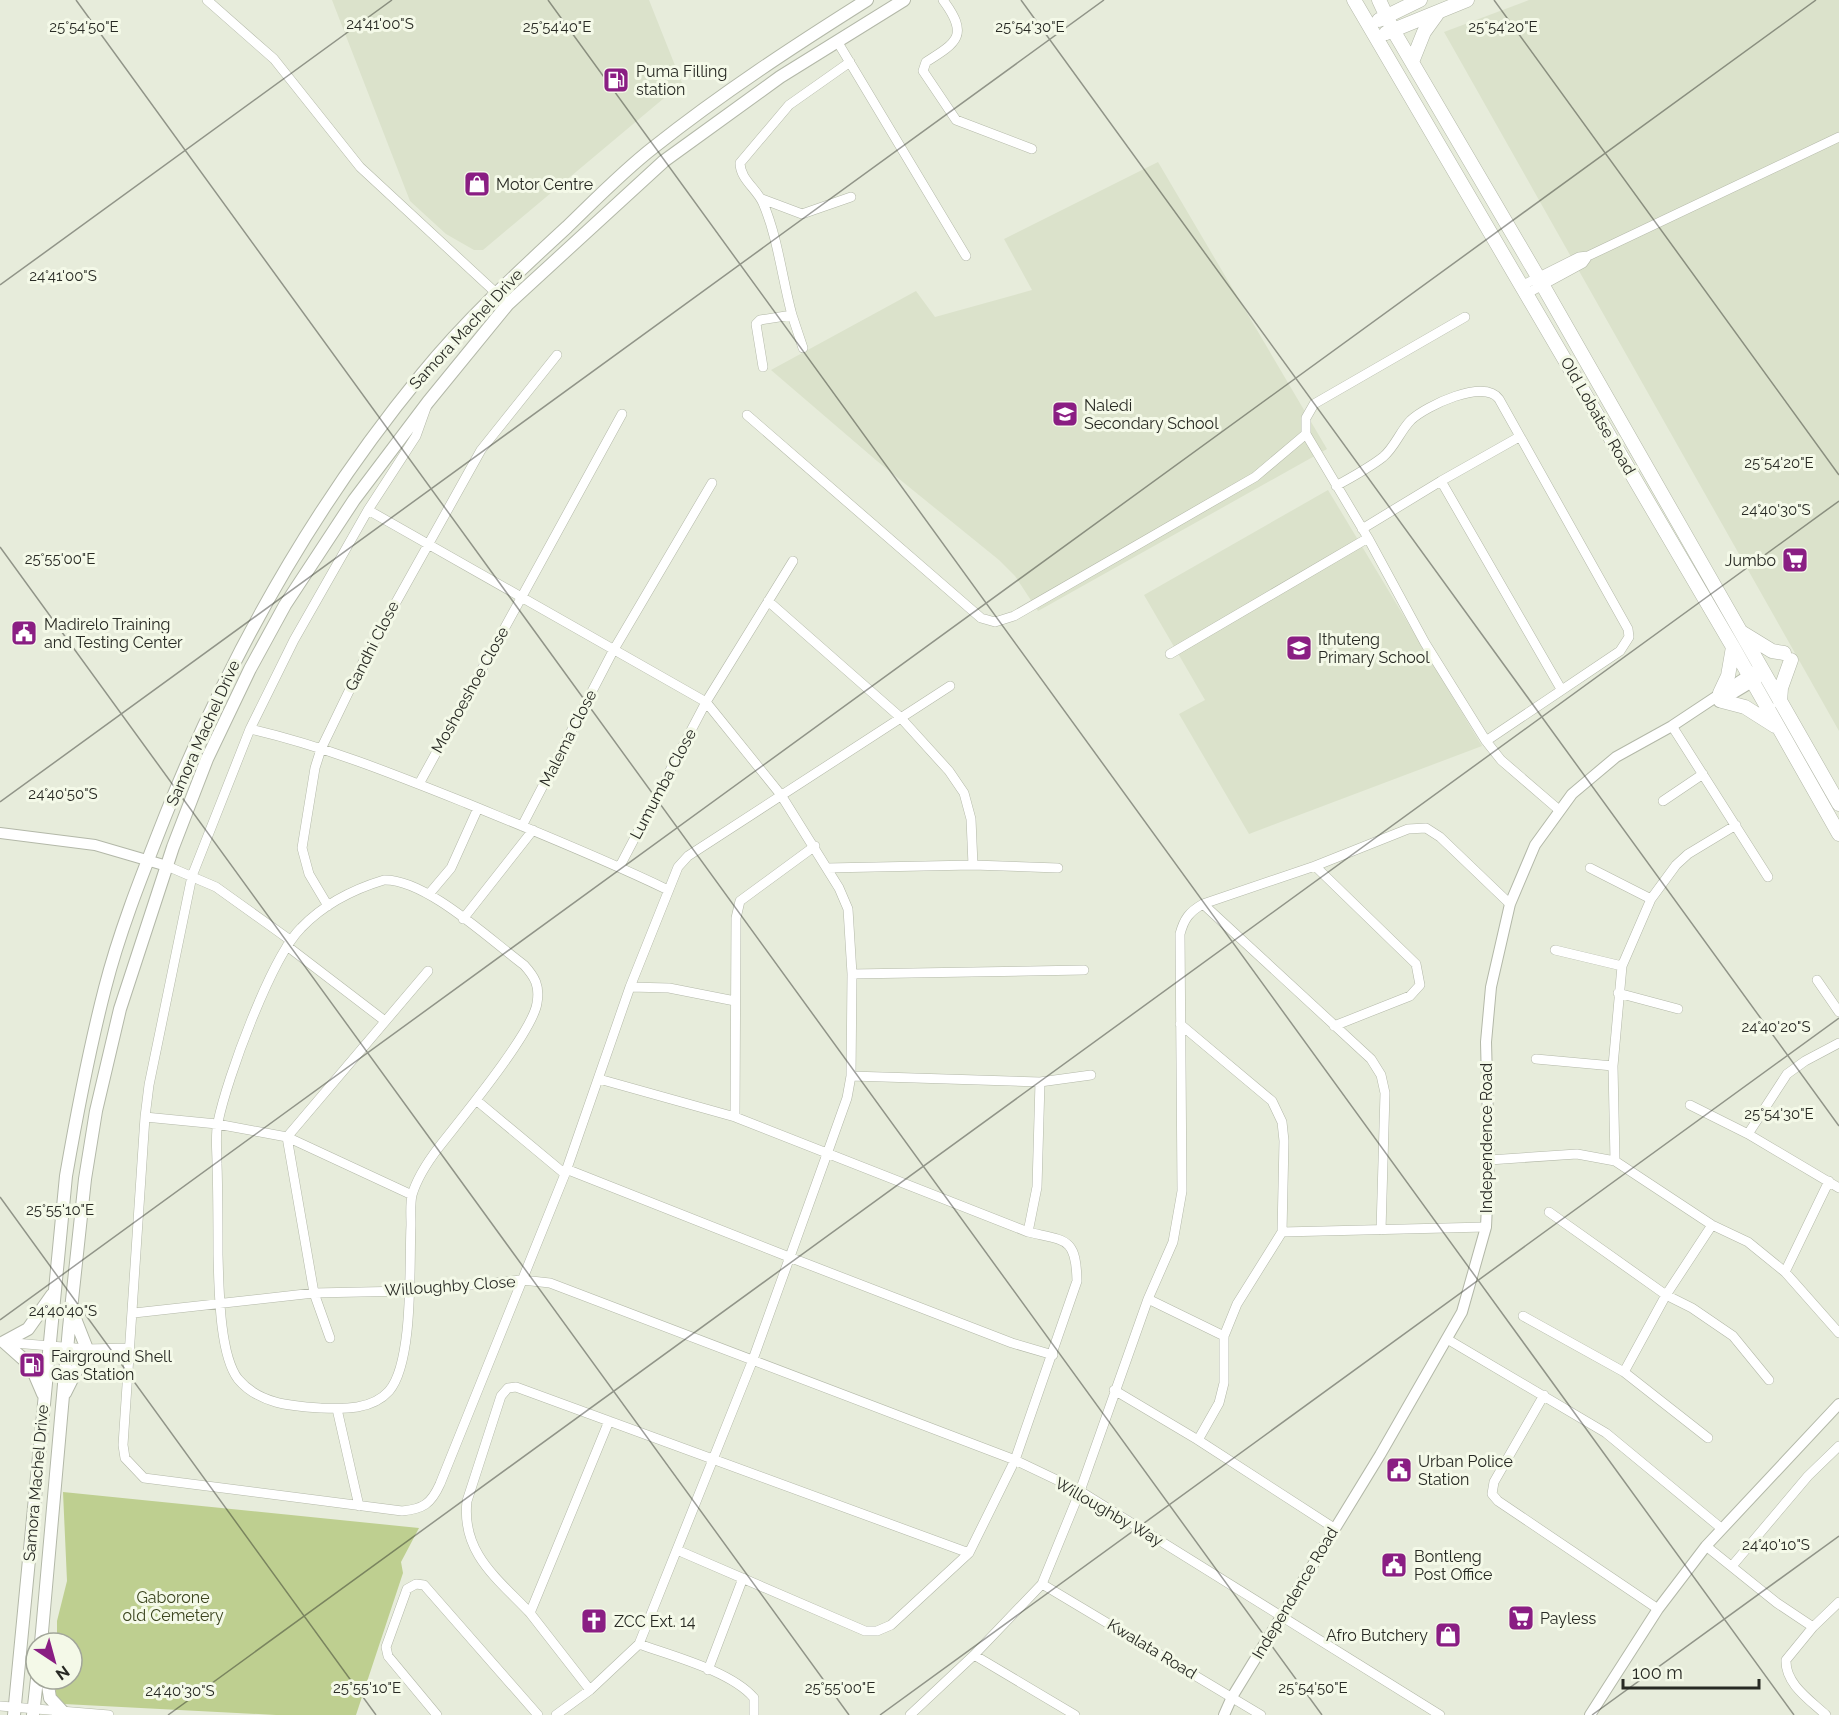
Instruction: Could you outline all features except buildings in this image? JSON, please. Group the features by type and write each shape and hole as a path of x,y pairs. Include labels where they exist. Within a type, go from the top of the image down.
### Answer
{"main road":[{"name":"Samora Machel Drive","path":"14,1712 66,1176 78,1107 105,984 147,861 191,752 267,598 342,480 422,373 496,292 651,149 773,59 867,0"},
{"name":"Samora Machel Drive","path":"42,1631 67,1347 85,1179 96,1111 120,1010 167,866 207,759 250,669 285,606 354,500 428,402 508,304 664,161 780,77 904,0"},
{"name":"Old Lobatse Road","path":"1354,0 1733,647 1839,834"},
{"name":"Old Lobatse Road","path":"1379,0 1393,30 1540,281 1839,804"},
{"path":"1376,37 1467,0"},
{"path":"1368,24 1411,1"},
{"path":"1412,62 1424,32 1438,12"},
{"path":"1739,631 1772,651 1787,656 1780,702"},
{"path":"1733,647 1728,676 1721,697 1745,707 1779,729"},
{"path":"44,1397 31,1366 2,1342 28,1329 55,1292"},
{"path":"63,1396 87,1349 72,1310"},
{"path":"34,1713 36,1691"},
{"path":"49,1691 50,1698 61,1714"}],"street":[{"path":"207,0 274,59 365,172 508,304"},
{"path":"943,0 958,25 957,40 926,62 923,71 956,120 1032,149"},
{"path":"837,41 966,256"},
{"path":"803,348 792,315 771,224 762,199 742,173 742,159 789,105 850,62"},
{"path":"1524,290 1579,257 1588,256 1839,137"},
{"path":"762,199 802,214 809,214 851,197"},
{"path":"763,367 757,321 792,315"},
{"path":"1465,317 1314,404 1306,418 1306,434 1368,538 1425,643 1486,741 1501,760 1559,810"},
{"name":"Gandhi Close","path":"328,906 309,874 302,848 308,801 321,749 366,656 426,544 486,441 557,356"},
{"path":"1336,486 1383,457 1411,419 1429,407 1454,397 1480,391 1496,395 1628,629 1628,643 1620,651 1486,741"},
{"path":"428,402 416,436 368,510 294,640 250,729 192,876 149,1085 146,1117 123,1445 125,1458 144,1478 359,1506 409,1511 426,1507 433,1499 565,1171 630,987 678,867 688,856 950,686"},
{"name":"Moshoeshoe Close","path":"419,784 622,414"},
{"path":"747,415 981,618 995,622 1014,616 1255,477 1306,434"},
{"path":"1362,529 1519,437"},
{"path":"1441,481 1561,689"},
{"name":"Malema Close","path":"522,826 613,651 712,483"},
{"path":"368,510 706,702 781,795 815,846 848,909 852,974 851,1076 847,1098 752,1362 639,1644 590,1690 555,1715"},
{"path":"1170,654 1368,538"},
{"name":"Lumumba Close","path":"620,866 706,702 793,561"},
{"path":"768,601 900,717 949,771 964,793 971,819 973,865"},
{"name":"Independence Road","path":"1224,1715 1232,1697 1380,1455 1462,1312 1486,1227 1489,1160 1486,1042 1491,987 1510,904 1536,845 1572,794 1616,757 1763,671"},
{"path":"1672,726 1768,877"},
{"path":"250,729 321,749 419,784 620,866 668,890"},
{"path":"1663,801 1703,774"},
{"path":"429,894 451,868 478,808"},
{"path":"1615,1161 1613,1066 1622,966 1651,899 1676,865 1688,854 1736,825"},
{"path":"910,1715 974,1655 1042,1584 1080,1491 1148,1299 1173,1242 1182,1191 1179,1024 1180,934 1184,920 1203,904 1315,866 1408,829 1426,828 1440,837 1510,904"},
{"path":"463,919 533,830"},
{"path":"0,833 95,844 167,866 216,887 385,1022"},
{"path":"735,1117 736,918 740,901 753,889 815,846"},
{"path":"827,868 973,865 1058,868"},
{"path":"1315,866 1416,963 1420,976 1420,985 1410,996 1334,1026"},
{"path":"1590,868 1651,899"},
{"path":"384,880 398,880 429,894 524,965 535,977 538,990 537,1006 531,1021 476,1100 430,1158 412,1195 406,1343 396,1381 386,1394 368,1404 337,1409 285,1405 267,1399 240,1381 231,1367 219,1302 217,1124 259,1003 288,943 302,927 328,906 361,887 384,880"},
{"path":"1203,904 1371,1059 1381,1075 1385,1093 1381,1230"},
{"path":"1555,950 1622,966"},
{"path":"852,974 1084,970"},
{"path":"287,1137 428,971"},
{"path":"1817,980 1839,1012"},
{"path":"630,987 669,988 735,1001"},
{"path":"1618,993 1678,1009"},
{"path":"1179,1024 1272,1101 1282,1122 1284,1141 1282,1232 1237,1305 1224,1336 1224,1383 1220,1403 1198,1440"},
{"path":"1748,1134 1787,1074 1805,1061 1839,1043"},
{"path":"1536,1059 1613,1066"},
{"path":"851,1076 1040,1082 1091,1075"},
{"path":"599,1079 735,1117 1029,1232 1063,1240 1072,1248 1076,1263 1077,1281 1015,1460 969,1553 891,1625 877,1631 865,1631 677,1550"},
{"path":"1029,1232 1037,1187 1040,1082"},
{"path":"476,1100 565,1171 1012,1343 1053,1355"},
{"path":"1690,1105 1748,1134 1839,1188"},
{"path":"146,1117 217,1124 287,1137 412,1195"},
{"path":"287,1137 314,1293 330,1338"},
{"path":"1489,1160 1577,1154 1615,1161 1712,1225 1748,1242 1785,1272 1839,1333"},
{"path":"1785,1272 1830,1181"},
{"path":"1549,1212 1666,1295 1692,1308 1733,1336 1769,1380"},
{"path":"1624,1372 1666,1295 1712,1225"},
{"path":"1282,1232 1486,1227"},
{"name":"Willoughby Close","path":"134,1312 314,1293 408,1291 522,1280 550,1283 579,1293 752,1362"},
{"path":"1148,1299 1224,1336"},
{"path":"1523,1316 1624,1372 1708,1438"},
{"path":"1447,1339 1606,1433 1721,1528"},
{"path":"2,1342 87,1349 129,1348"},
{"name":"Willoughby Way","path":"752,1362 1015,1460 1080,1491 1440,1715"},
{"path":"590,1690 530,1613 489,1571 476,1551 465,1518 467,1501 501,1396 508,1388 516,1387 969,1553"},
{"path":"1114,1390 1198,1440 1334,1528"},
{"path":"1544,1395 1494,1482 1492,1494 1498,1502 1658,1610"},
{"path":"1590,1715 1658,1610 1706,1546 1839,1404"},
{"path":"337,1409 359,1506"},
{"path":"530,1613 609,1421"},
{"path":"1732,1566 1808,1476 1839,1446"},
{"path":"1706,1546 1777,1603 1813,1627"},
{"path":"708,1670 743,1578"},
{"path":"437,1715 388,1656 386,1647 407,1589 416,1584 424,1585 538,1715"},
{"name":"Kwalata Road","path":"1042,1584 1261,1715"},
{"path":"1826,1715 1796,1687 1786,1668 1786,1660 1813,1627 1839,1602"},
{"path":"639,1644 708,1670 746,1689 754,1698 754,1715"},
{"path":"974,1655 1075,1715"},
{"path":"0,1706 14,1712 109,1715"}],"shaded area":[{"path":"332,0 649,0 682,83 483,250 474,250 446,234 410,201"},
{"path":"1529,0 1839,0 1839,731 1444,32"},
{"name":"Naledi Secondary School","path":"1158,162 1327,449 1038,611 1015,576 999,560 877,461 771,370 916,291 935,317 1032,290 1004,239"},
{"name":"Ithuteng Primary School","path":"1328,490 1482,746 1249,834 1179,714 1205,700 1144,595"}],"green space":[{"name":"Gaborone old Cemetery","path":"63,1492 419,1528 401,1562 403,1573 356,1715 276,1715 64,1704 56,1695 56,1691 84,1691 84,1631 57,1631 57,1621 67,1581"}],"place":[{"name":"Puma Filling station","path":"616,80"},
{"name":"Motor Centre","path":"477,184"},
{"name":"Naledi Secondary School","path":"1065,414"},
{"name":"Jumbo","path":"1795,560"},
{"name":"Madirelo Training and Testing Center","path":"24,633"},
{"name":"Ithuteng Primary School","path":"1299,648"},
{"name":"Fairground Shell Gas Station","path":"32,1365"},
{"name":"Urban Police Station","path":"1399,1470"},
{"name":"Bontleng Post Office","path":"1394,1565"},
{"name":"Payless","path":"1521,1618"},
{"name":"ZCC Ext. 14","path":"594,1621"},
{"name":"Afro Butchery","path":"1448,1635"}]}
